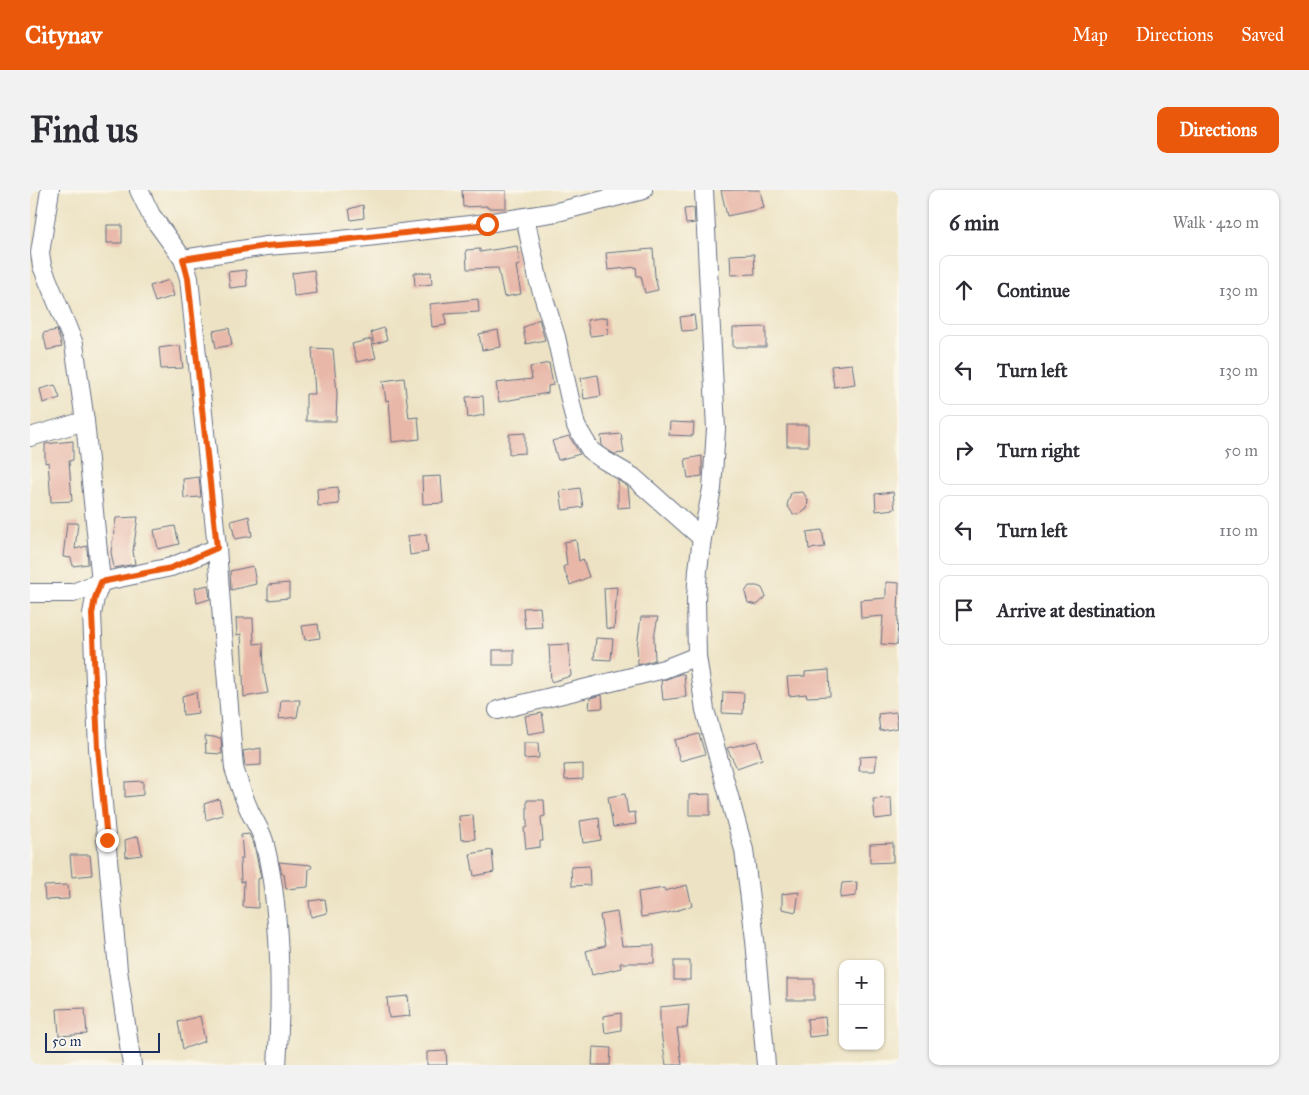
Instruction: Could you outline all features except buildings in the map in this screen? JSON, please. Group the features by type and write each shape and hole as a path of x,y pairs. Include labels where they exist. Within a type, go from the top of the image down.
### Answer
{"street":[{"path":"50,190 40,254 42,266 74,344 84,421 101,582 92,614 98,748 118,970 132,1065"},
{"path":"139,190 151,216 183,259 188,278 217,548 234,768 239,786 265,843 272,884 277,933 279,996 277,1065"},
{"path":"183,259 266,246 332,241 487,224 557,212 644,190"},
{"path":"704,190 716,429 712,490 702,538 696,598 697,656 705,710 744,850 755,940 766,1065"},
{"path":"525,217 538,279 556,337 576,426 591,451 633,477 702,538"},
{"path":"30,437 84,421"},
{"path":"30,593 73,593 101,582 171,568 217,548"},
{"path":"498,710 664,669 697,656"}],"route":[{"path":"107,840 98,748 92,614 101,582 171,568 217,548 188,278 183,259 266,246 332,241 487,224"}]}
